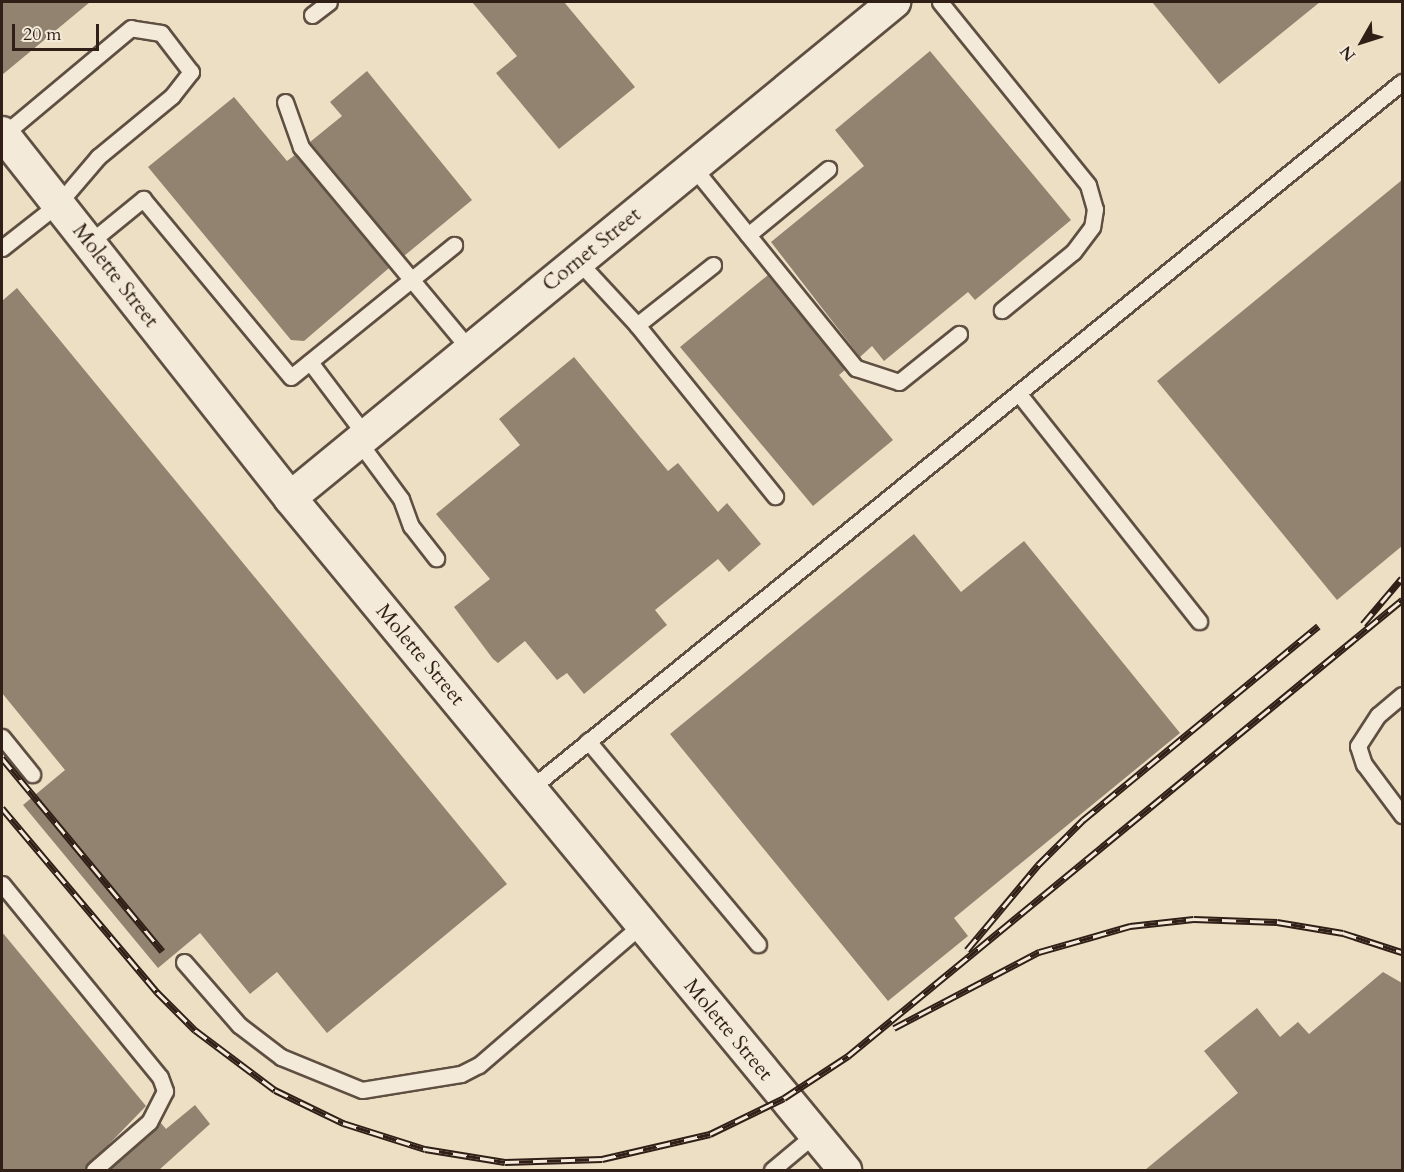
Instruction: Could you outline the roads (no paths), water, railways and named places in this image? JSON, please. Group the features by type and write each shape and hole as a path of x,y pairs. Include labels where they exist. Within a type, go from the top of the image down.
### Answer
{"street":[{"name":"Cornet Street","path":"290,498 894,2"},
{"name":"Molette Street","path":"2,134 290,498 845,1170"}],"lane":[{"path":"312,15 328,2"},
{"path":"940,2 1088,185 1095,209 1092,227 1073,252 1002,310"},
{"path":"2,134 131,28 161,33 191,72 172,96 109,148 58,204 2,248"},
{"path":"531,788 1402,82"},
{"path":"285,102 302,147 470,350"},
{"path":"693,167 856,368 899,382 959,334"},
{"path":"748,235 828,169"},
{"path":"89,243 142,199 291,377 454,245"},
{"path":"579,261 637,325 775,496"},
{"path":"637,325 712,265"},
{"path":"310,362 401,499 411,526 436,558"},
{"path":"1019,394 1199,621"},
{"path":"1402,695 1378,715 1358,746 1364,764 1402,815"},
{"path":"2,737 32,774"},
{"path":"588,741 758,944"},
{"path":"2,884 160,1077 165,1091 149,1122 94,1170"},
{"path":"184,962 239,1025 281,1057 362,1090 461,1074 479,1065 641,925"},
{"path":"772,1170 815,1134"}],"railway":[{"path":"1363,624 1402,578"},
{"path":"2,808 157,992 195,1030 275,1090 343,1123 425,1149 505,1162 602,1159 710,1134 784,1098 848,1056 1402,600"},
{"path":"967,950 1038,865 1083,820 1318,626"},
{"path":"2,758 162,951"},
{"path":"894,1028 1039,952 1130,926 1194,919 1277,922 1343,933 1402,952"}]}
